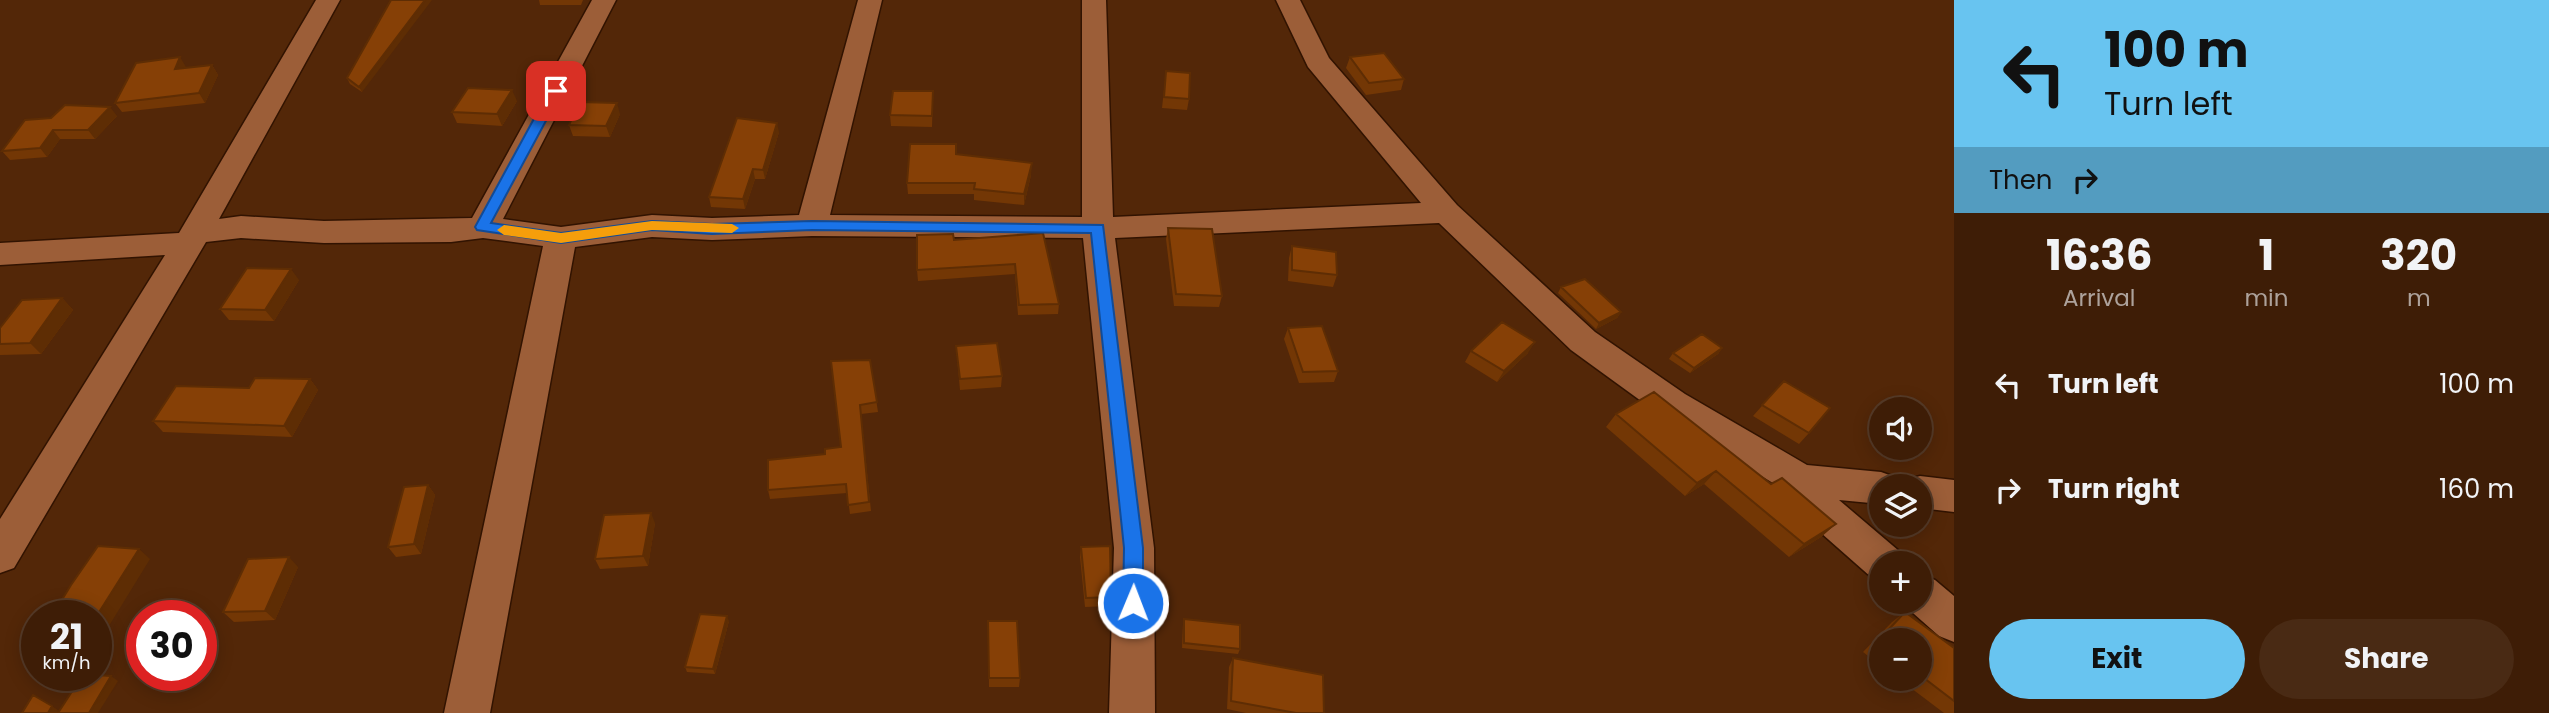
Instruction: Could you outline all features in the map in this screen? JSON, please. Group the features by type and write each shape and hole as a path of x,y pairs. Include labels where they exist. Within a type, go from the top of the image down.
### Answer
{"street":[{"path":"0,555 188,243 328,0"},
{"path":"482,227 604,0"},
{"path":"812,226 870,0"},
{"path":"1094,0 1098,228 1134,548 1132,713"},
{"path":"1288,0 1317,61 1446,212 1583,341 1672,404 1800,480 1826,513 1870,551"},
{"path":"0,254 188,243 196,233 240,227 324,232 452,232 482,227 561,238 652,226 712,229 812,226 1098,228 1446,212"},
{"path":"467,713 561,238"},
{"path":"1800,480 1869,487"},
{"path":"1932,493 1954,496"},
{"path":"1932,603 1954,622"}],"building":[{"path":"391,0 425,0 359,87 347,78"},
{"path":"1384,53 1404,79 1369,83 1350,57"},
{"path":"180,57 175,69 212,65 199,93 115,103 136,63"},
{"path":"1166,71 1190,73 1189,99 1164,97"},
{"path":"468,88 512,90 497,114 452,112"},
{"path":"893,91 933,91 932,116 890,115"},
{"path":"579,102 617,103 606,126 569,125"},
{"path":"65,105 110,107 88,130 53,130 40,148 2,151 25,120 51,118"},
{"path":"737,118 777,123 763,170 753,169 743,199 709,197"},
{"path":"910,144 956,144 956,154 1032,163 1024,194 974,189 975,183 907,183"},
{"path":"1168,228 1212,229 1222,296 1176,294"},
{"path":"1043,233 1059,304 1019,305 1015,264 917,270 917,235 953,234 954,240"},
{"path":"1292,246 1336,252 1337,275 1292,270"},
{"path":"247,268 291,269 265,310 220,309"},
{"path":"1585,279 1621,312 1599,323 1561,287"},
{"path":"62,298 30,343 0,344 0,328 22,300"},
{"path":"1502,322 1535,342 1504,371 1471,351"},
{"path":"1322,326 1338,371 1303,372 1288,328"},
{"path":"1702,334 1722,348 1694,368 1673,353"},
{"path":"997,343 1002,376 960,379 956,346"},
{"path":"870,360 877,402 860,405 869,502 848,505 846,484 768,490 768,460 825,454 825,449 841,447 831,361"},
{"path":"255,378 310,379 284,426 153,421 176,386 249,388"},
{"path":"1784,381 1830,408 1809,433 1762,405"},
{"path":"1654,392 1771,484 1782,478 1836,524 1804,544 1716,471 1697,483 1616,414"},
{"path":"428,485 414,544 388,547 404,487"},
{"path":"651,513 643,556 595,559 604,515"},
{"path":"98,546 139,549 107,600 62,600"},
{"path":"1110,546 1111,597 1086,598 1081,547"},
{"path":"289,557 265,611 223,612 248,559"},
{"path":"700,614 727,616 713,669 685,667"},
{"path":"1903,614 1908,614 1927,628 1890,628"},
{"path":"1184,619 1240,625 1240,649 1184,643"},
{"path":"988,621 1017,621 1020,678 989,678"},
{"path":"1932,632 1954,648 1954,701 1932,684"},
{"path":"1233,658 1323,675 1324,713 1296,713 1231,701"},
{"path":"72,691 102,691 89,713 58,713"},
{"path":"33,695 52,706 48,713 22,713"}],"slow traffic":[{"path":"504,230 561,238 652,226 732,228"}],"route":[{"path":"556,91 482,227 561,238 652,226 712,229 812,226 1098,228 1134,548 1133,603"}]}
